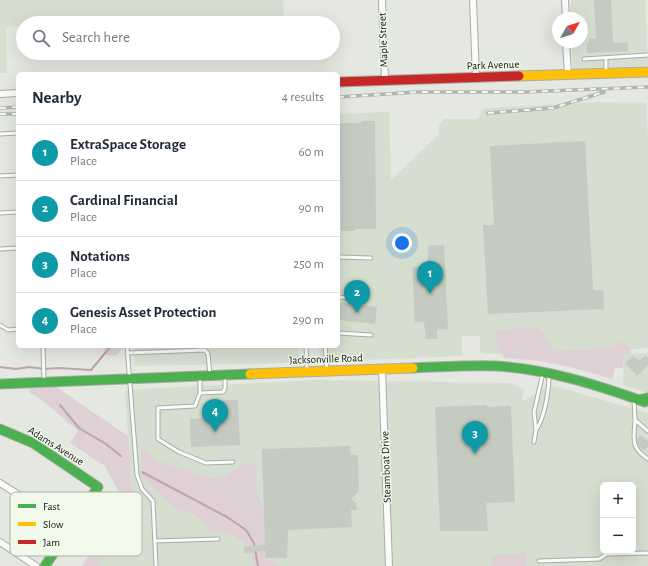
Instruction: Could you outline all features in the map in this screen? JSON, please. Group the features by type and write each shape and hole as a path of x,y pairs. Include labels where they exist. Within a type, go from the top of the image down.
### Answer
{"main road":[{"name":"Park Avenue","path":"340,82 648,72"},
{"name":"Jacksonville Road","path":"0,384 463,366 497,366 546,373 584,382 648,402"},
{"path":"636,399 648,398"},
{"name":"Adams Avenue","path":"0,429 33,443 98,487 95,492"},
{"path":"46,566 53,556"}],"street":[{"name":"Maple Street","path":"382,0 385,81"},
{"path":"473,0 476,77"},
{"path":"565,0 566,12"},
{"path":"566,48 568,74"},
{"path":"0,94 16,93"},
{"name":"Steamboat Drive","path":"382,369 389,566"},
{"path":"0,483 14,492"},
{"path":"0,542 10,549"},
{"path":"21,556 36,566"}],"lane":[{"path":"584,59 648,55"},
{"path":"606,58 606,73"},
{"path":"0,134 16,133"},
{"path":"0,176 16,175"},
{"path":"0,213 16,212"},
{"path":"0,249 16,248"},
{"path":"340,257 371,258"},
{"path":"340,297 361,299"},
{"path":"0,325 8,330 16,329"},
{"path":"340,333 371,335"},
{"path":"44,348 44,382"},
{"path":"126,348 137,475 142,489 153,501 156,566"},
{"path":"306,348 307,372"},
{"path":"325,348 327,371"},
{"path":"127,353 205,350 208,354 210,376"},
{"path":"534,442 536,430 534,412 546,373"},
{"path":"536,430 541,422 549,383 546,373"},
{"path":"200,393 223,392 225,388 225,375"},
{"path":"200,376 200,393 195,406 158,408 158,439 179,452 206,463 233,462"},
{"path":"636,399 635,448 648,459"},
{"path":"635,420 648,431"},
{"path":"155,541 218,539"},
{"path":"539,561 599,559 607,554 648,553"}],"shaded area":[{"path":"0,0 283,0 284,16 16,16 16,26 6,27 7,73 0,73"},
{"path":"571,0 645,0 648,66 573,69 572,48 588,48 588,12 571,12"},
{"path":"603,102 646,103 648,141 648,348 616,351 483,354 480,352 480,336 462,336 462,356 320,361 319,348 340,348 340,114 389,112 391,180 439,134 439,125 444,119 477,119 484,108"},
{"path":"539,327 554,351 614,348 621,341 631,348 630,354 624,354 623,368 615,368 612,379 574,368 541,361 504,358 496,342 497,330"},
{"path":"105,348 123,348 116,356 107,355 103,351"},
{"path":"134,348 298,348 299,363 134,366"},
{"path":"648,353 648,393 623,385 624,354"},
{"path":"314,380 510,383 524,390 522,402 548,386 554,386 648,413 648,566 98,566 104,556 142,556 142,492 135,492 131,486 125,390"},
{"path":"56,387 128,436 131,486 135,492 119,492 105,466 70,443 78,431 43,401 29,392 30,388"},
{"path":"141,447 155,460 214,478 226,476 244,464 256,465 255,490 264,509 265,545 244,547 244,542 230,533 210,531 206,523 193,514 178,510 142,477"},
{"path":"266,551 266,558 281,566 254,566 251,552"},
{"path":"526,553 526,566 493,566 492,555"},
{"path":"88,556 104,556 98,566 82,566"}],"building":[{"path":"594,0 611,0 613,43 628,42 628,51 587,53 589,39 596,39"},
{"path":"361,121 375,121 376,229 341,231 340,123 361,123"},
{"path":"585,141 593,290 603,290 604,309 488,314 483,225 494,225 490,146"},
{"path":"444,245 448,329 437,330 437,339 426,339 424,322 415,322 412,267 428,266 428,246"},
{"path":"340,302 377,307 375,324 340,320"},
{"path":"646,355 648,358 648,365 637,376 625,363 633,356 639,361"},
{"path":"238,400 240,445 191,447 190,419 206,418 205,401"},
{"path":"487,405 487,407 511,406 515,502 486,503 488,531 440,531 435,407"},
{"path":"641,435 648,441 648,446 644,451 637,442 637,439"},
{"path":"350,446 351,455 358,455 359,491 351,499 356,503 357,510 351,510 352,527 288,530 287,558 266,558 266,551 244,553 244,547 265,545 262,449"}],"waterway":[{"path":"0,367 16,369 29,367 45,369 59,368 91,370 109,348"},
{"path":"60,405 79,428 106,444 121,456"},
{"path":"142,472 227,517 246,530 254,543 258,566"}],"railway":[{"path":"340,97 418,92 524,92 648,87"},
{"path":"488,113 553,108 604,92"},
{"path":"0,108 16,107"},
{"path":"0,114 16,114"}],"traffic: fast":[{"path":"413,368 496,366 534,370 590,384 645,402"},
{"path":"0,384 250,374"},
{"path":"638,400 648,398"},
{"path":"0,429 33,443 98,487 95,492"},
{"path":"45,566 52,556"}],"traffic: slow":[{"path":"519,76 648,72"},
{"path":"250,374 413,368"}],"traffic: jam":[{"path":"340,82 519,76"}],"place":[{"name":"ExtraSpace Storage","path":"430,294"},
{"name":"Cardinal Financial","path":"357,313"},
{"name":"Genesis Asset Protection","path":"215,432"},
{"name":"Notations","path":"475,454"}]}
